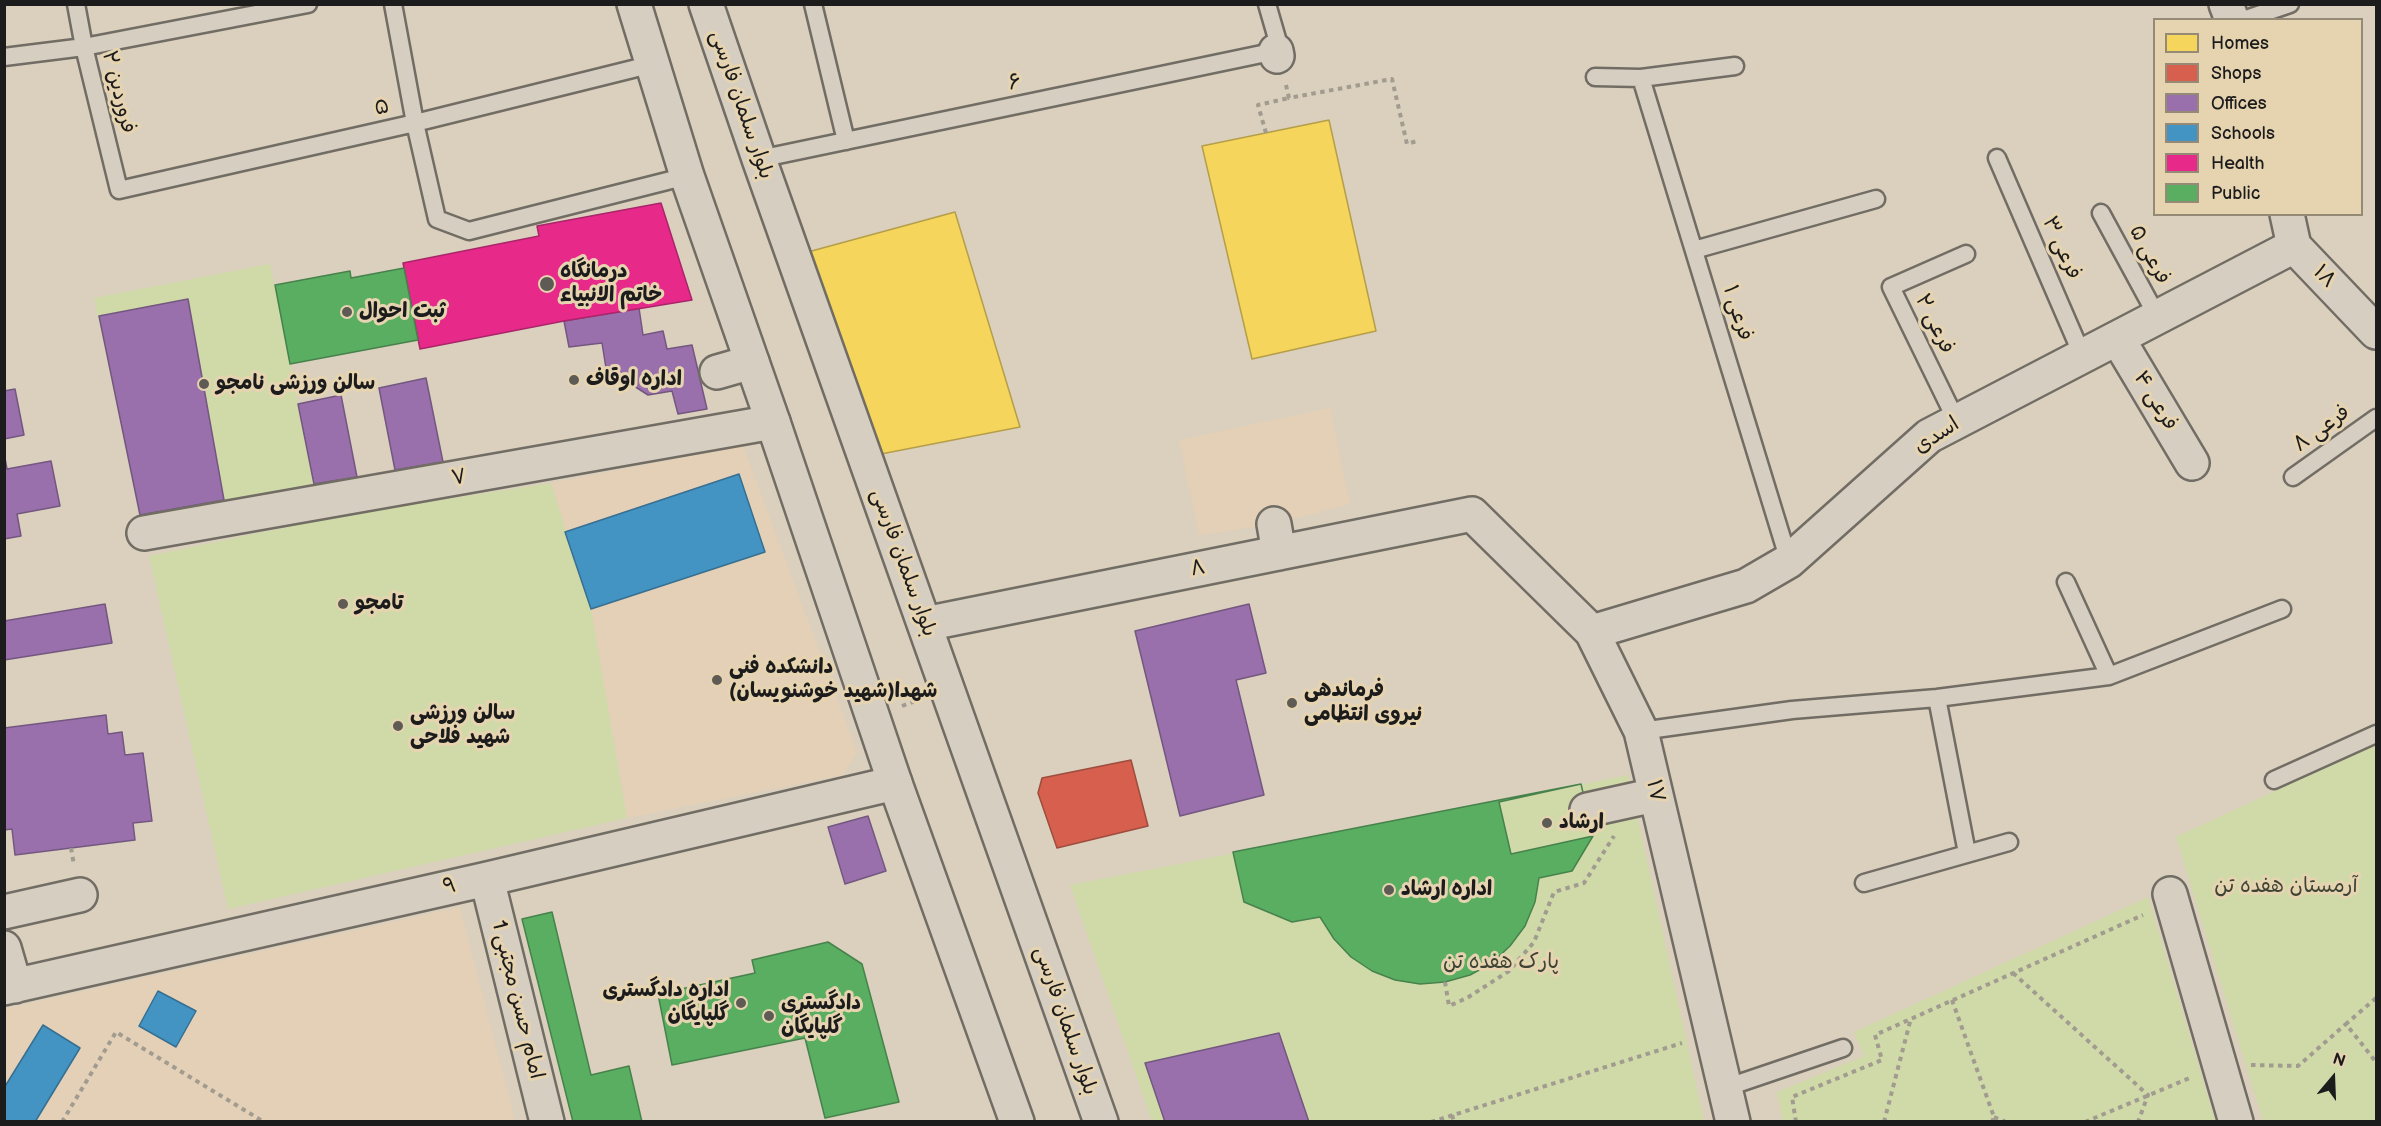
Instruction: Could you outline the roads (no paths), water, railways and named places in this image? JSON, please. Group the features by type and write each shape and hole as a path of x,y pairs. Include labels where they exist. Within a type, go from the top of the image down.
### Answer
{"street":[{"path":"634,4 687,176 895,783 1017,1122"},
{"name":"بلوار سلمان فارسی","path":"706,4 759,159 830,335 925,624 1101,1122"},
{"path":"2287,216 2294,246"},
{"name":"اسدی","path":"1592,632 1746,586 1789,561 1929,436 2294,246"},
{"name":"۱۸","path":"2294,246 2376,332"},
{"name":"فرعی ۴","path":"2118,339 2192,463"},
{"path":"717,372 752,362"},
{"name":"۷","path":"144,533 226,509 343,507 380,483 773,422"},
{"name":"۸","path":"925,624 1277,538 1472,514"},
{"name":"۱۷","path":"1472,514 1592,632 1641,731 1733,1122"},
{"name":"۹","path":"10,987 487,879 895,783"},
{"path":"1599,807 1655,795"},
{"name":"امام حسن مجتبی 1","path":"487,879 547,1122"},
{"path":"2170,894 2235,1122"},
{"path":"4,912 80,895"},
{"path":"4,948 10,987"}],"lane":[{"name":"فروردین ۲","path":"76,4 119,190"},
{"path":"4,57 84,46 308,4"},
{"path":"393,4 415,123 437,219 469,231 687,176"},
{"path":"813,4 846,141"},
{"name":"۶","path":"759,159 1277,52 1267,4"},
{"path":"2249,18 2290,4"},
{"name":"۵","path":"119,190 415,123 653,64"},
{"path":"1595,76 1641,78 1735,66"},
{"name":"فرعی ۱","path":"1641,78 1789,561"},
{"name":"فرعی ۳","path":"1997,158 2083,357"},
{"path":"1694,250 1876,199"},
{"name":"فرعی ۵","path":"2101,213 2158,318"},
{"name":"فرعی ۲","path":"1958,422 1891,287 1966,254"},
{"name":"فرعی ۸","path":"2293,477 2376,418"},
{"path":"2066,582 2109,676"},
{"path":"1641,731 1792,711 1937,698 2109,676 2282,609"},
{"path":"1937,698 1967,853"},
{"path":"2274,780 2376,734"},
{"path":"1864,884 2009,842"},
{"path":"1725,1088 1843,1048"}],"place":[{"name":"درمانگاه خاتم الانبیاء","path":"547,284"},
{"name":"ثبت احوال","path":"347,312"},
{"name":"اداره اوقاف","path":"574,380"},
{"name":"سالن ورزشی نامجو","path":"204,384"},
{"name":"تامجو","path":"343,604"},
{"name":"دانشکده فنی شهدا(شهید خوشنویسان)","path":"717,680"},
{"name":"فرماندهی نیروی انتظامی","path":"1292,703"},
{"name":"سالن ورزشی شهید فلاحی","path":"398,726"},
{"name":"ارشاد","path":"1547,823"},
{"name":"اداره ارشاد","path":"1389,890"},
{"name":"اداره دادگستری گلپایگان","path":"741,1003"},
{"name":"دادگستری گلپایگان","path":"769,1016"}],"park label":[{"name":"آرمستان هفده تن","path":"2286,887"},
{"name":"پارک هفده تن","path":"1501,963"}]}
